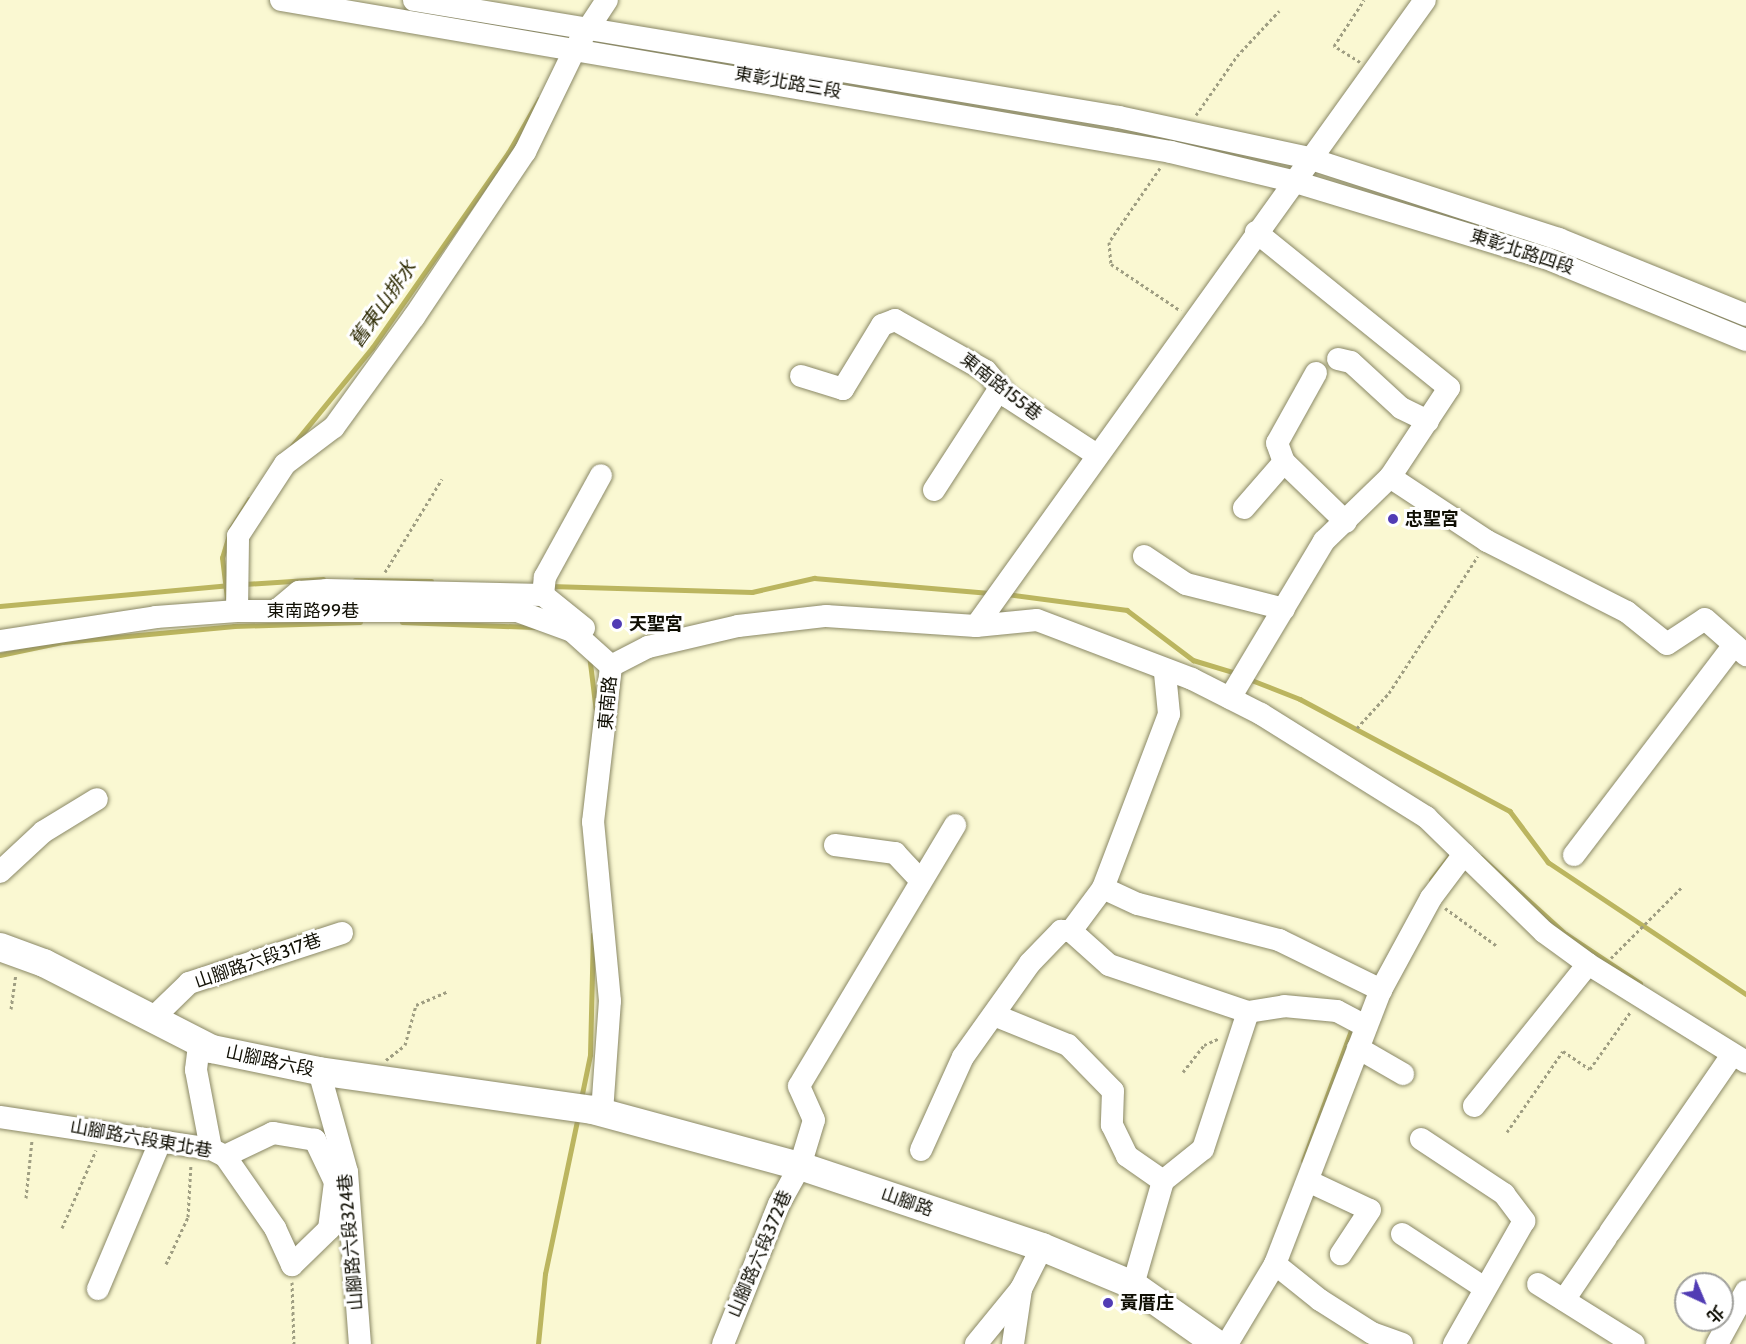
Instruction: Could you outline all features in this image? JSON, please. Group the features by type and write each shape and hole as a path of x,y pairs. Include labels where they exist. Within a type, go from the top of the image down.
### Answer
{"main road":[{"name":"山腳路六段","path":"10,951 199,1046 319,1071 562,1104 597,1111"},
{"name":"山腳路","path":"597,1111 800,1166 1042,1247 1133,1285 1216,1341"}],"street":[{"name":"東彰北路三段","path":"281,0 582,38 1185,131 1308,158"},
{"name":"東彰北路三段","path":"414,0 582,38 1171,152 1292,181"},
{"path":"237,611 237,536 285,464 334,428 414,317 525,152 582,38 607,0"},
{"path":"976,626 1193,318 1425,0"},
{"name":"東彰北路四段","path":"1308,158 1558,239 1746,315"},
{"name":"東彰北路四段","path":"1292,181 1546,258 1746,340"},
{"path":"1230,698 1324,541 1390,477 1449,388 1256,232"},
{"name":"東南路155巷","path":"801,376 843,389 882,325 895,320 940,341 986,371 1000,388 1097,455"},
{"path":"1338,360 1351,362 1401,408 1428,421"},
{"path":"1316,373 1277,443 1284,462 1346,522"},
{"path":"934,490 1000,388"},
{"path":"1244,508 1284,462"},
{"path":"543,595 545,577 601,475"},
{"path":"1390,477 1486,542 1627,612 1667,644 1705,619 1740,650 1574,855"},
{"path":"1144,556 1186,585 1284,609"},
{"path":"276,611 299,592 382,590 543,595 585,628 611,666"},
{"name":"東南路99巷","path":"0,641 156,616 237,611 517,611 572,631 611,666"},
{"name":"東南路","path":"597,1111 610,1001 593,822 612,694 611,666 648,647 782,621 826,616 976,626 1037,620 1230,698 1426,817 1544,932 1594,967 1739,1058"},
{"path":"1071,931 1103,888 1169,714 1166,673"},
{"path":"0,872 43,832 97,800"},
{"path":"835,845 896,853 919,879 955,825"},
{"path":"1216,1341 1275,1264 1365,1026 1381,990 1459,849"},
{"name":"山腳路六段372巷","path":"723,1344 779,1204 800,1166 814,1120 799,1086 919,879"},
{"path":"1103,888 1138,904 1279,940 1381,990"},
{"path":"921,1150 963,1057 1030,963 1061,931 1071,931 1109,965 1248,1012 1284,1006 1337,1011 1365,1026"},
{"name":"山腳路六段317巷","path":"151,1020 189,983 342,933"},
{"path":"1474,1106 1594,967"},
{"path":"1133,1285 1163,1181 1203,1149 1237,1039 1248,1012"},
{"path":"994,1015 1068,1045 1113,1091 1112,1125 1127,1156 1163,1181"},
{"path":"199,1046 196,1070 209,1151 273,1132 315,1140 335,1182 329,1229 292,1265"},
{"path":"1358,1048 1403,1074"},
{"path":"1564,1300 1608,1235 1739,1058"},
{"name":"山腳路六段324巷","path":"319,1071 347,1172 360,1344"},
{"name":"山腳路六段東北巷","path":"0,1117 33,1123 105,1130 209,1151 275,1228 292,1265"},
{"path":"1421,1140 1504,1194 1524,1221 1483,1287 1454,1344"},
{"path":"98,1289 160,1142"},
{"path":"1308,1181 1370,1210 1341,1254"},
{"path":"1402,1234 1483,1287"},
{"path":"976,1344 1021,1289 1042,1247"},
{"path":"1275,1264 1320,1300 1372,1333 1402,1344"},
{"path":"1538,1284 1634,1344"},
{"path":"1013,1344 1021,1289"},
{"path":"1718,1344 1746,1291"}],"path":[{"path":"1364,0 1334,46 1372,71"},
{"path":"1185,131 1237,56 1279,11"},
{"path":"1171,152 1109,242 1111,264 1193,318"},
{"path":"382,590 384,574 442,479"},
{"path":"1357,728 1389,693 1453,603 1486,542"},
{"path":"1594,967 1682,887"},
{"path":"1431,898 1497,946"},
{"path":"10,951 11,1009"},
{"path":"379,1079 384,1062 405,1045 416,1005 447,992"},
{"path":"1507,1132 1563,1051 1590,1069 1641,997"},
{"path":"1183,1072 1204,1045 1237,1039"},
{"path":"27,1198 33,1123"},
{"path":"62,1228 105,1130"},
{"path":"166,1264 188,1217 209,1151"},
{"path":"292,1265 294,1344"}],"waterway":[{"name":"舊東山排水","path":"292,446 372,348 508,153 539,99"},
{"name":"舊東山排水","path":"230,530 249,499"},
{"name":"舊東山排水","path":"227,598 222,558 228,538"},
{"path":"550,586 752,592 814,578 989,593"},
{"path":"244,584 323,579"},
{"path":"355,580 431,581"},
{"path":"0,606 230,585"},
{"path":"1007,594 1127,610 1193,660 1236,673"},
{"path":"0,655 63,642 234,626 360,622"},
{"path":"402,622 534,627"},
{"path":"590,659 596,708"},
{"path":"1249,679 1300,699 1510,811 1548,862 1746,994"},
{"path":"1431,880 1453,852"},
{"path":"1481,857 1566,934 1640,983"},
{"path":"581,1099 590,1055 593,935"},
{"path":"1303,1161 1352,1028"},
{"path":"538,1344 545,1274 578,1116"}],"place":[{"name":"忠聖宮","path":"1393,519"},
{"name":"天聖宮","path":"617,624"},
{"name":"黃厝庄","path":"1108,1303"}]}
